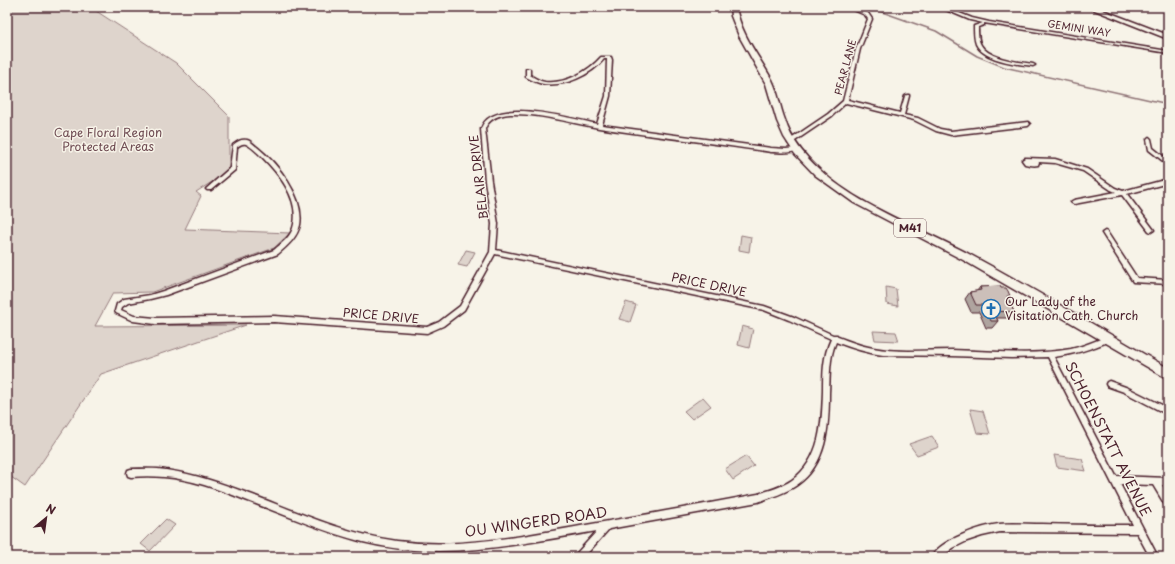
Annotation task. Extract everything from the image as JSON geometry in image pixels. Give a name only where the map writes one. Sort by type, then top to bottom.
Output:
[{"type":"main road","name":"M41","points":[[734,7],[735,17],[741,32],[771,88],[779,117],[793,146],[823,178],[848,195],[966,257],[1168,374]]},
{"type":"street","name":"PEAR LANE","points":[[793,146],[845,101],[858,49],[870,18],[867,14],[849,7]]},
{"type":"street","name":"GEMINI WAY","points":[[941,7],[971,19],[989,23],[1168,52]]},
{"type":"street","points":[[1090,7],[1168,37]]},
{"type":"street","points":[[1161,7],[1168,8]]},
{"type":"street","points":[[989,23],[976,26],[976,38],[980,48],[984,52],[1014,62],[1033,65]]},
{"type":"street","points":[[528,70],[528,76],[536,81],[561,83],[594,68],[603,58],[609,58],[608,96],[599,126]]},
{"type":"street","points":[[902,115],[907,96]]},
{"type":"street","points":[[845,101],[916,119],[938,130],[951,133],[1028,124]]},
{"type":"street","name":"BELAIR DRIVE","points":[[493,252],[495,224],[486,164],[483,129],[485,123],[492,117],[501,114],[521,113],[565,119],[599,126],[771,150],[786,151],[793,146]]},
{"type":"street","points":[[1149,139],[1151,149],[1168,163]]},
{"type":"street","name":"PRICE DRIVE","points":[[209,189],[233,169],[235,146],[240,142],[246,142],[279,173],[294,196],[298,211],[294,233],[284,246],[276,252],[164,293],[126,301],[119,306],[118,311],[120,313],[144,320],[274,319],[427,330],[441,324],[462,308],[493,252],[764,308],[792,318],[835,338],[866,350],[879,352],[1050,355],[1082,350],[1108,339]]},
{"type":"street","points":[[1036,161],[1055,161],[1077,166],[1113,189],[1123,193],[1151,230]]},
{"type":"street","points":[[1074,202],[1123,193],[1168,182]]},
{"type":"street","points":[[1105,233],[1135,280],[1168,282]]},
{"type":"street","name":"OU WINGERD ROAD","points":[[131,473],[161,471],[184,475],[222,487],[285,512],[340,531],[397,545],[436,548],[484,546],[758,498],[781,491],[801,478],[812,465],[823,439],[826,420],[828,360],[832,343],[835,338]]},
{"type":"street","name":"SCHOENSTATT AVENUE","points":[[1050,355],[1154,557]]},
{"type":"street","points":[[1109,384],[1126,390],[1168,412]]},
{"type":"street","points":[[1114,480],[1168,482]]},
{"type":"street","points":[[1155,481],[1168,502]]},
{"type":"street","points":[[580,557],[608,525]]},
{"type":"street","points":[[936,557],[962,538],[985,530],[1000,528],[1140,529]]},
{"type":"green space","name":"Cape Floral Region Protected Areas","points":[[7,7],[90,7],[176,63],[229,116],[229,168],[215,180],[196,192],[201,196],[185,229],[290,233],[274,248],[152,292],[113,293],[95,326],[246,325],[101,374],[25,487],[7,474]]},
{"type":"green space","points":[[741,235],[751,237],[749,252],[739,250]]},
{"type":"green space","points":[[466,250],[475,252],[467,267],[458,265]]},
{"type":"green space","points":[[886,287],[896,289],[898,306],[887,304]]},
{"type":"green space","points":[[626,302],[636,305],[630,322],[619,319]]},
{"type":"green space","points":[[742,326],[753,329],[749,348],[738,345]]},
{"type":"green space","points":[[873,331],[896,332],[899,341],[875,340]]},
{"type":"green space","points":[[703,397],[711,406],[692,419],[684,411]]},
{"type":"green space","points":[[970,409],[983,411],[990,434],[977,433]]},
{"type":"green space","points":[[932,436],[939,447],[917,455],[909,444]]},
{"type":"green space","points":[[1054,455],[1082,459],[1086,471],[1057,467]]},
{"type":"green space","points":[[746,456],[754,466],[733,480],[725,469]]},
{"type":"green space","points":[[166,519],[175,525],[150,551],[141,544]]},
{"type":"building","points":[[1000,286],[1001,288],[1006,288],[1008,291],[1010,296],[1007,296],[1014,312],[993,311],[998,321],[991,321],[984,305],[976,305],[970,292],[981,290],[980,287]]},
{"type":"waterway","points":[[868,7],[936,31],[977,56],[1004,67],[1168,104]]},
{"type":"place","name":"Our Lady of the Visitation Cath. Church","points":[[991,309]]}]
